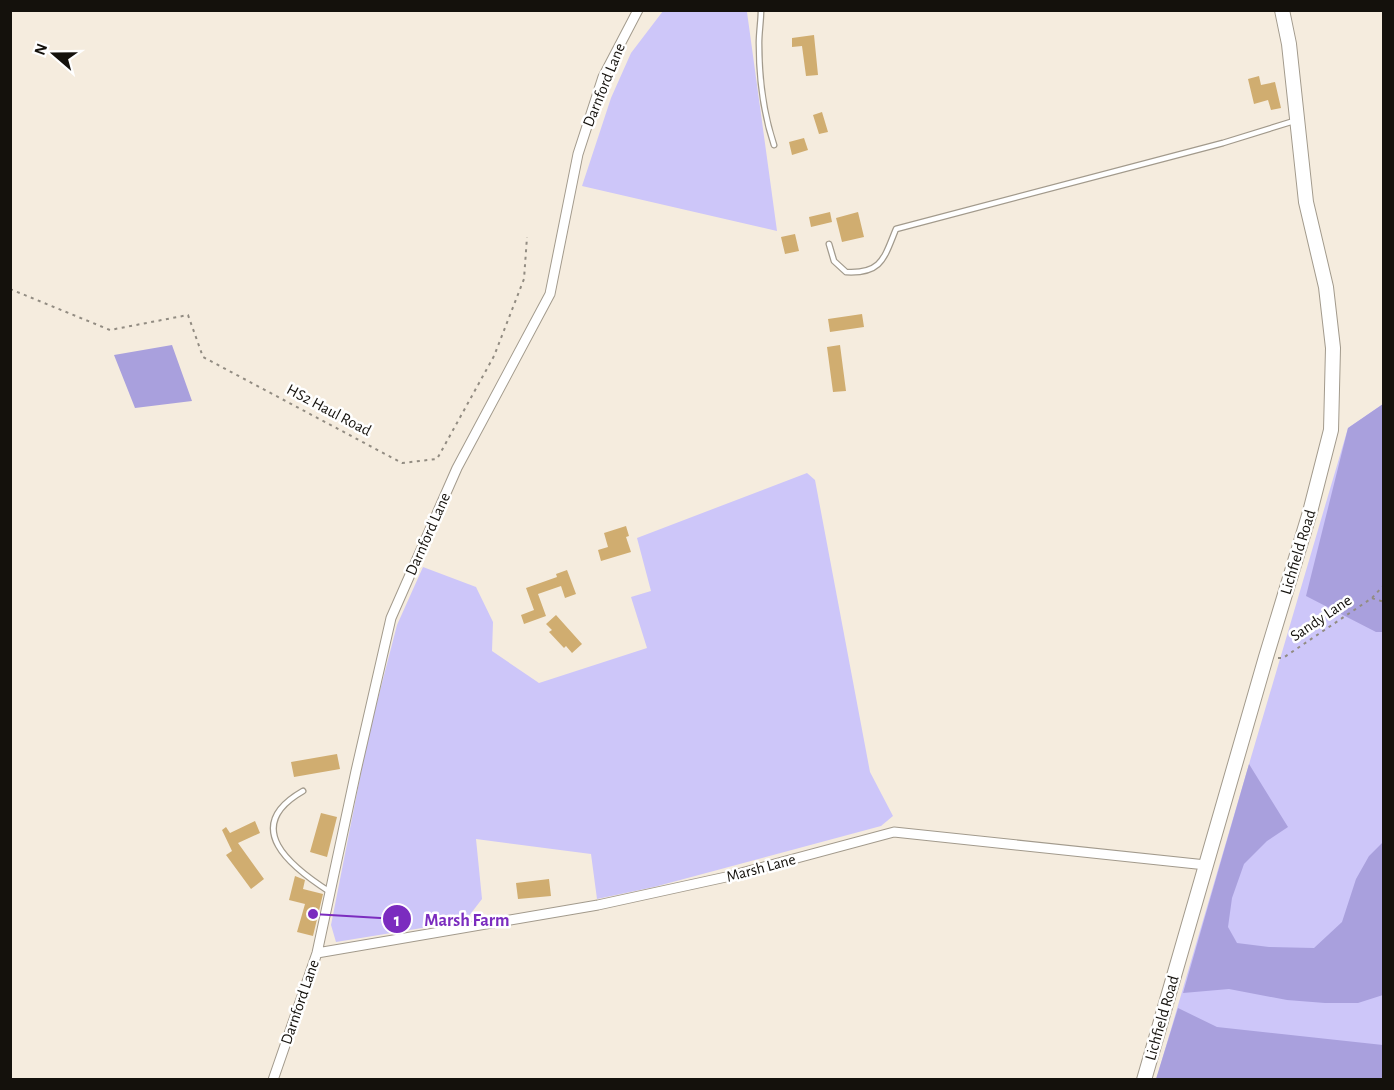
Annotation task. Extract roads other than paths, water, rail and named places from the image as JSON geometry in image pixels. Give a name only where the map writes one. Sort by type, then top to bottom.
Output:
[{"type":"street","name":"Darnford Lane","points":[[273,1080],[317,953],[392,618],[457,468],[550,294],[578,154],[603,77],[638,10]]},
{"type":"street","name":"Lichfield Road","points":[[1144,1080],[1310,512],[1331,430],[1333,348],[1326,287],[1306,202],[1289,44],[1282,10]]},
{"type":"street","name":"Marsh Lane","points":[[317,953],[598,905],[726,878],[894,832],[1206,865]]},
{"type":"lane","points":[[761,10],[759,42],[761,82],[766,117],[774,145]]},
{"type":"lane","points":[[829,244],[834,261],[846,273],[864,273],[882,261],[896,228],[1223,143],[1297,121]]},
{"type":"lane","points":[[303,791],[283,805],[277,815],[273,837],[283,853],[301,873],[330,892]]},
{"type":"place","name":"Marsh Farm","points":[[313,914]]}]
